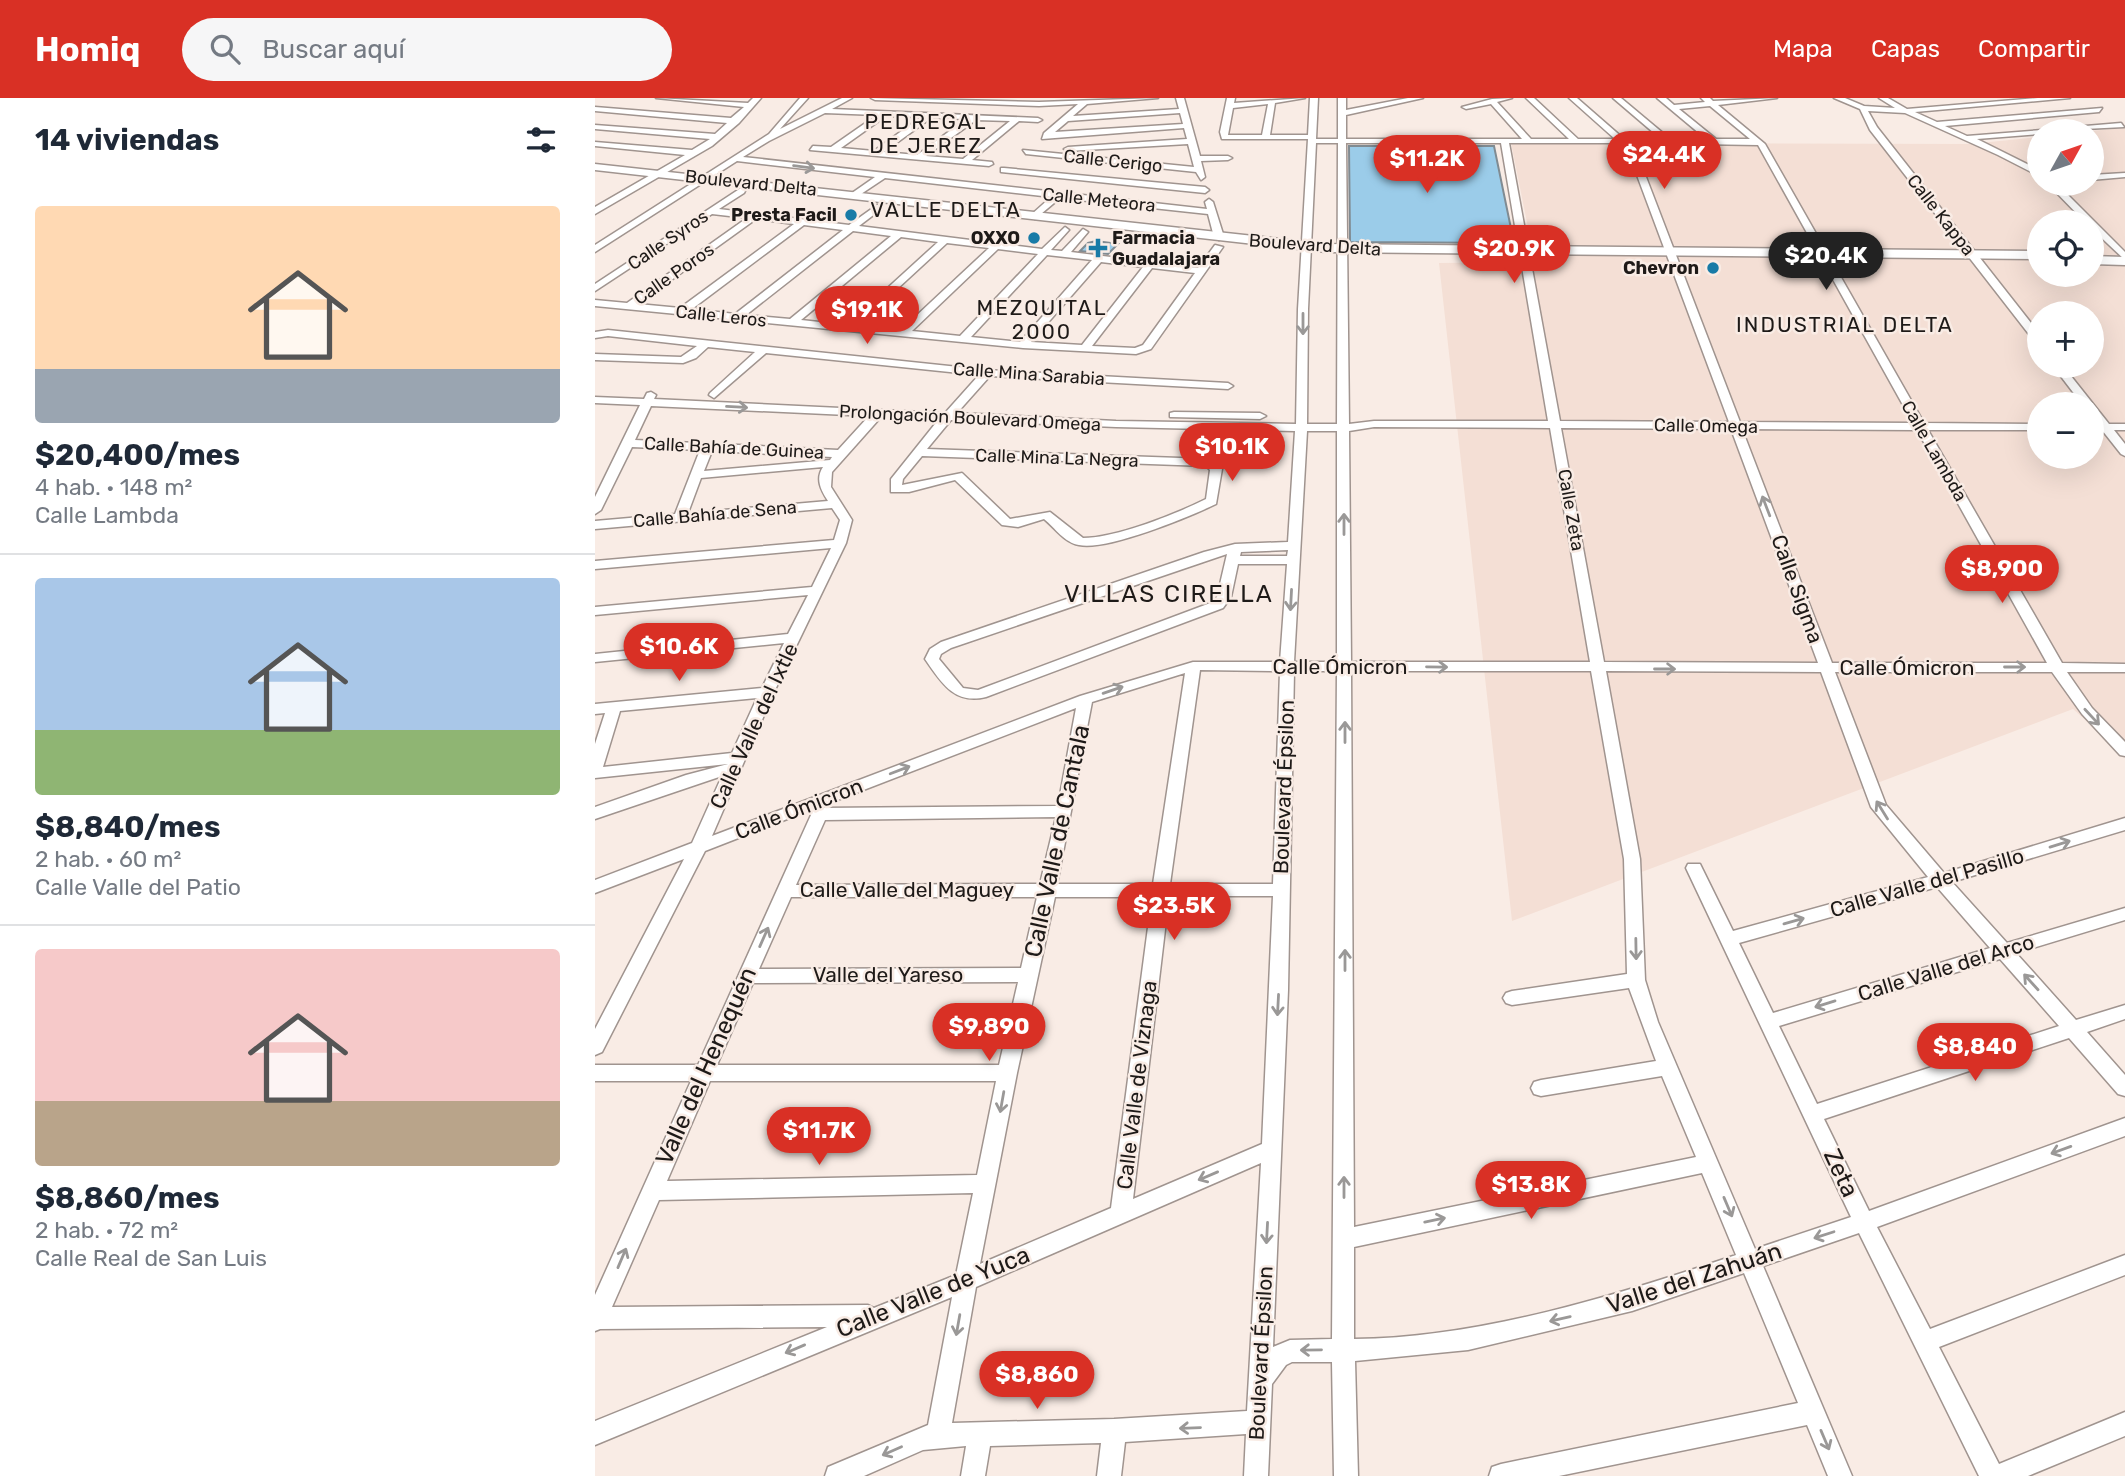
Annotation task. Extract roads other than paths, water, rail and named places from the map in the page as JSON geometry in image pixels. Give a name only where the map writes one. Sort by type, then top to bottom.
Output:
[{"type":"main road","name":"Boulevard Delta","points":[[595,167],[1146,229],[1218,242],[1269,243],[1306,252]]},
{"type":"main road","name":"Boulevard Delta","points":[[595,177],[741,191],[1083,232],[1306,252],[1673,256],[2027,255]]},
{"type":"main road","points":[[1065,230],[1079,225],[1146,229]]},
{"type":"main road","points":[[1269,243],[1308,232]]},
{"type":"main road","points":[[2104,256],[2124,257]]},
{"type":"main road","name":"Boulevard Delta","points":[[1973,257],[2027,259]]},
{"type":"main road","points":[[2104,259],[2124,257]]},
{"type":"street","points":[[660,98],[754,101]]},
{"type":"street","points":[[766,139],[804,98]]},
{"type":"street","points":[[595,249],[766,139],[848,98]]},
{"type":"street","points":[[875,98],[1085,102],[1154,98]]},
{"type":"street","points":[[710,211],[1201,271],[1218,242],[1180,98]]},
{"type":"street","points":[[1301,98],[1272,102],[1230,102],[1225,136],[1341,140],[1758,141]]},
{"type":"street","name":"Boulevard Épsilon","points":[[1256,1476],[1279,990],[1287,668],[1302,421],[1306,252],[1314,98]]},
{"type":"street","points":[[1346,1476],[1343,1350],[1345,665],[1341,140],[1342,99],[1353,98]]},
{"type":"street","points":[[1342,113],[1419,98]]},
{"type":"street","points":[[1466,107],[1508,98]]},
{"type":"street","points":[[1530,98],[1575,140]]},
{"type":"street","points":[[1573,98],[1625,140]]},
{"type":"street","points":[[1616,98],[1667,140]]},
{"type":"street","points":[[1661,98],[1714,141]]},
{"type":"street","points":[[1672,107],[1708,100],[1773,98]]},
{"type":"street","points":[[1838,98],[1863,108],[1900,110],[2066,98]]},
{"type":"street","points":[[1883,98],[1900,110],[2027,168]]},
{"type":"street","points":[[1900,110],[2030,98]]},
{"type":"street","points":[[1708,100],[1758,141]]},
{"type":"street","points":[[595,211],[719,137],[754,101]]},
{"type":"street","points":[[877,153],[947,101]]},
{"type":"street","points":[[595,108],[604,102]]},
{"type":"street","points":[[983,187],[1085,102]]},
{"type":"street","points":[[1265,138],[1272,102]]},
{"type":"street","points":[[1493,102],[1528,140]]},
{"type":"street","points":[[2087,104],[2123,127]]},
{"type":"street","points":[[595,108],[736,121]]},
{"type":"street","name":"Calle Kappa","points":[[1863,108],[1873,128],[2027,326]]},
{"type":"street","points":[[1932,125],[2099,110]]},
{"type":"street","points":[[825,111],[1038,120]]},
{"type":"street","points":[[1066,119],[1183,111]]},
{"type":"street","points":[[834,149],[884,114]]},
{"type":"street","points":[[919,157],[973,118]]},
{"type":"street","points":[[965,162],[1016,120]]},
{"type":"street","points":[[1047,135],[1188,126]]},
{"type":"street","points":[[595,127],[719,137]]},
{"type":"street","points":[[2104,128],[2123,127]]},
{"type":"street","points":[[1964,138],[2027,133]]},
{"type":"street","name":"Calle Zeta","points":[[1504,140],[1635,880],[1636,980],[1649,1022],[1751,1259],[1840,1476]]},
{"type":"street","name":"Calle Sigma","points":[[1625,140],[1673,256],[1879,807],[1940,880],[2125,1088]]},
{"type":"street","points":[[1026,152],[1192,141]]},
{"type":"street","name":"Calle Lambda","points":[[1758,141],[2057,667],[2087,711],[2125,751]]},
{"type":"street","points":[[595,144],[695,153]]},
{"type":"street","points":[[813,148],[989,164]]},
{"type":"street","name":"Calle Cerigo","points":[[1026,152],[1199,170]]},
{"type":"street","points":[[1196,159],[1228,158]]},
{"type":"street","name":"Calle Meteora","points":[[737,159],[1211,212]]},
{"type":"street","points":[[1004,170],[1205,190]]},
{"type":"street","points":[[2104,177],[2125,175]]},
{"type":"street","points":[[855,195],[882,176]]},
{"type":"street","name":"Calle Syros","points":[[595,288],[741,191]]},
{"type":"street","points":[[1035,216],[1058,195]]},
{"type":"street","points":[[2064,196],[2078,210]]},
{"type":"street","points":[[736,318],[877,208]]},
{"type":"street","name":"Calle Poros","points":[[629,306],[754,217]]},
{"type":"street","points":[[682,312],[801,223]]},
{"type":"street","points":[[963,340],[1065,230]]},
{"type":"street","points":[[1063,255],[1083,232]]},
{"type":"street","points":[[792,323],[898,235]]},
{"type":"street","points":[[2104,236],[2124,257]]},
{"type":"street","points":[[849,328],[945,240]]},
{"type":"street","points":[[904,334],[996,246]]},
{"type":"street","points":[[1023,345],[1098,259]]},
{"type":"street","points":[[1084,349],[1149,265]]},
{"type":"street","name":"Calle Leros","points":[[595,303],[963,340],[1140,351],[1147,347],[1201,271]]},
{"type":"street","name":"Calle Mina Sarabia","points":[[595,335],[764,349],[987,373],[1228,386]]},
{"type":"street","points":[[595,357],[683,360],[705,344]]},
{"type":"street","points":[[714,395],[764,349]]},
{"type":"street","name":"Calle Mina La Negra","points":[[921,452],[1042,459],[1209,463],[1215,467],[1212,502],[1105,540],[1084,543],[1072,537],[1046,515],[1018,523],[1006,522],[958,476],[909,488],[895,488],[897,479],[987,373]]},
{"type":"street","points":[[2068,378],[2079,392]]},
{"type":"street","name":"Prolongación Boulevard Omega","points":[[595,391],[649,398],[878,413],[1164,425],[1302,421]]},
{"type":"street","name":"Prolongación Boulevard Omega","points":[[595,400],[714,395],[1344,423]]},
{"type":"street","points":[[595,510],[649,398]]},
{"type":"street","points":[[696,475],[836,458],[878,413]]},
{"type":"street","name":"Calle Omega","points":[[1344,423],[2027,427]]},
{"type":"street","points":[[2104,424],[2125,452]]},
{"type":"street","points":[[2106,427],[2125,427]]},
{"type":"street","name":"Calle Bahía de Guinea","points":[[628,443],[708,446],[836,458]]},
{"type":"street","points":[[680,517],[708,446]]},
{"type":"street","name":"Calle Valle del Ixtle","points":[[595,1047],[699,847],[767,692],[840,543],[846,520],[825,487],[823,479],[836,458]]},
{"type":"street","name":"Calle Bahía de Sena","points":[[595,525],[836,504]]},
{"type":"street","points":[[595,565],[840,543]]},
{"type":"street","points":[[1234,554],[1224,597],[1212,608],[981,694],[965,696],[958,692],[932,659],[935,652],[946,645],[1234,554],[1294,553]]},
{"type":"street","points":[[595,611],[819,590]]},
{"type":"street","points":[[595,658],[795,638]]},
{"type":"street","name":"Calle Ómicron","points":[[595,887],[699,847],[815,809],[1085,699],[1192,666],[1287,668],[1345,665],[1599,669],[2125,668]]},
{"type":"street","name":"Calle Valle de Viznaga","points":[[1121,1212],[1192,666]]},
{"type":"street","points":[[595,709],[767,692]]},
{"type":"street","name":"Calle Valle de Cantala","points":[[939,1435],[1007,1073],[1049,890],[1085,699]]},
{"type":"street","points":[[614,708],[595,771],[735,763]]},
{"type":"street","points":[[595,813],[735,763]]},
{"type":"street","points":[[815,809],[1065,811]]},
{"type":"street","name":"Valle del Henequén","points":[[595,1319],[701,1075],[785,891],[815,809]]},
{"type":"street","name":"Calle Valle del Pasillo","points":[[1728,939],[1940,880],[2125,824]]},
{"type":"street","name":"Zeta","points":[[1694,867],[1766,1022],[1992,1476]]},
{"type":"street","name":"Calle Valle del Maguey","points":[[785,891],[1280,890]]},
{"type":"street","name":"Calle Valle del Arco","points":[[1766,1022],[2125,914]]},
{"type":"street","name":"Valle del Yareso","points":[[746,976],[1030,975]]},
{"type":"street","points":[[1512,998],[1636,980]]},
{"type":"street","points":[[1813,1114],[2125,1012]]},
{"type":"street","points":[[1541,1088],[1668,1067]]},
{"type":"street","points":[[595,1073],[1007,1073]]},
{"type":"street","name":"Valle del Zahuán","points":[[1260,1381],[1278,1357],[1290,1351],[1372,1350],[1428,1345],[1514,1330],[1632,1301],[1864,1222],[2125,1127]]},
{"type":"street","name":"Calle Valle de Yuca","points":[[595,1433],[966,1280],[1271,1149]]},
{"type":"street","points":[[1344,1239],[1709,1163]]},
{"type":"street","points":[[651,1191],[987,1184]]},
{"type":"street","points":[[1925,1342],[2125,1265]]},
{"type":"street","points":[[595,1319],[877,1315]]},
{"type":"street","points":[[1501,1476],[1813,1412]]},
{"type":"street","points":[[837,1476],[922,1438],[939,1435],[1114,1431],[1232,1426],[1258,1422]]},
{"type":"street","points":[[1999,1476],[2125,1424]]},
{"type":"street","points":[[1109,1476],[1114,1431]]},
{"type":"street","points":[[972,1476],[980,1435]]},
{"type":"place","name":"Presta Facil","points":[[851,215]]},
{"type":"place","name":"OXXO","points":[[1034,238]]},
{"type":"place","name":"Farmacia Guadalajara","points":[[1098,248]]},
{"type":"place","name":"Chevron","points":[[1713,268]]},
{"type":"district","name":"PEDREGAL DE JEREZ","points":[[926,134]]},
{"type":"district","name":"VALLE DELTA","points":[[946,210]]},
{"type":"district","name":"MEZQUITAL 2000","points":[[1042,320]]},
{"type":"district","name":"INDUSTRIAL DELTA","points":[[1845,325]]},
{"type":"district","name":"VILLAS CIRELLA","points":[[1169,594]]}]
